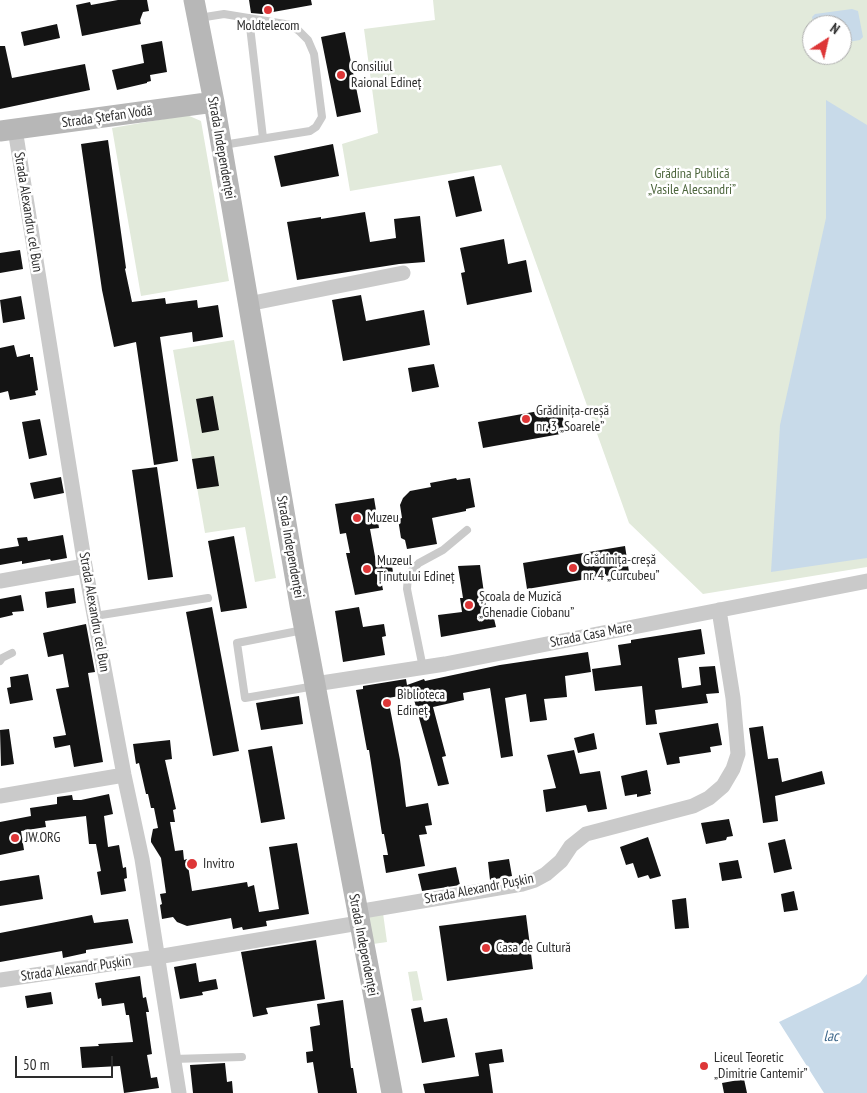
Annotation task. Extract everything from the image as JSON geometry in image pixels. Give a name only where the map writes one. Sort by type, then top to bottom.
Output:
[{"type":"main road","name":"Strada Independenței","points":[[195,9],[214,102],[315,685],[392,1093]]},
{"type":"main road","name":"Strada Ștefan Vodă","points":[[8,130],[214,102]]},
{"type":"street","name":"Strada Alexandru cel Bun","points":[[8,130],[94,616],[142,860],[179,1093]]},
{"type":"street","points":[[248,304],[403,272]]},
{"type":"street","points":[[0,580],[85,566]]},
{"type":"street","name":"Strada Casa Mare","points":[[315,685],[423,668],[867,581]]},
{"type":"street","name":"Strada Alexandr Pușkin","points":[[0,980],[157,957],[535,880],[546,874],[561,861],[572,846],[586,834],[693,806],[709,798],[723,786],[733,769],[738,754],[733,698],[719,610]]},
{"type":"street","points":[[0,796],[124,775]]},
{"type":"lane","points":[[195,9],[291,25],[308,40],[314,54],[322,117],[316,127],[310,131],[221,145]]},
{"type":"lane","points":[[249,18],[263,138]]},
{"type":"lane","points":[[423,668],[407,590],[408,576],[412,569],[442,550],[467,530]]},
{"type":"lane","points":[[94,616],[208,598]]},
{"type":"lane","points":[[305,629],[237,643],[245,698],[315,685]]},
{"type":"lane","points":[[0,661],[12,653]]},
{"type":"lane","points":[[173,1059],[242,1057]]},
{"type":"green space","name":"Grădina Publică „Vasile Alecsandri”","points":[[433,0],[867,0],[867,567],[703,594],[629,523],[501,165],[350,191],[342,144],[378,133],[364,29],[435,20]]},
{"type":"green space","points":[[187,115],[201,121],[229,281],[141,296],[112,128]]},
{"type":"green space","points":[[234,340],[276,578],[255,582],[245,527],[205,533],[173,350]]},
{"type":"green space","points":[[383,913],[387,942],[373,944],[368,915]]},
{"type":"green space","points":[[417,971],[423,1000],[413,1001],[408,972]]},
{"type":"water","points":[[852,9],[858,11],[863,37],[860,40],[852,41],[852,15],[815,14]]},
{"type":"water","points":[[826,100],[867,125],[867,558],[771,572],[780,425],[826,218]]},
{"type":"water","name":"lac","points":[[867,974],[867,1093],[824,1093],[779,1022],[860,983]]},
{"type":"building","points":[[118,0],[147,0],[149,11],[143,12],[140,20],[141,24],[82,36],[76,5],[90,2],[91,5]]},
{"type":"building","name":"Moldtelecom","points":[[249,0],[311,0],[312,5],[262,14],[251,13]]},
{"type":"building","points":[[57,24],[60,38],[24,46],[21,32]]},
{"type":"building","name":"Consiliul Raional Edineț","points":[[345,32],[361,112],[337,117],[321,37]]},
{"type":"building","points":[[162,41],[167,72],[150,75],[151,81],[147,83],[117,90],[112,70],[144,63],[141,45]]},
{"type":"building","points":[[0,46],[5,46],[12,78],[85,64],[90,90],[0,109]]},
{"type":"building","points":[[108,140],[125,269],[132,302],[165,298],[166,304],[197,300],[198,308],[218,305],[223,337],[193,342],[192,332],[160,337],[178,461],[154,465],[136,342],[114,347],[102,290],[81,144]]},
{"type":"building","points":[[333,144],[339,176],[281,187],[274,156]]},
{"type":"building","points":[[474,176],[482,211],[456,217],[448,181]]},
{"type":"building","points":[[365,212],[370,242],[396,238],[394,219],[420,216],[425,262],[399,264],[297,280],[287,222]]},
{"type":"building","points":[[504,239],[508,264],[526,260],[532,292],[467,305],[461,273],[465,272],[460,248]]},
{"type":"building","points":[[20,250],[23,269],[0,273],[0,253]]},
{"type":"building","points":[[361,295],[366,321],[424,310],[430,345],[343,361],[332,300]]},
{"type":"building","points":[[21,296],[25,319],[3,323],[0,300]]},
{"type":"building","points":[[14,345],[17,357],[30,354],[30,357],[33,357],[38,390],[35,391],[36,395],[10,400],[8,391],[0,393],[0,348]]},
{"type":"building","points":[[434,364],[439,387],[412,392],[408,368]]},
{"type":"building","points":[[213,396],[219,430],[202,433],[196,399]]},
{"type":"building","points":[[561,407],[566,433],[483,448],[478,422]]},
{"type":"building","points":[[40,419],[47,455],[29,459],[22,422]]},
{"type":"building","points":[[214,456],[219,486],[197,489],[192,459]]},
{"type":"building","points":[[157,467],[173,577],[148,580],[132,470]]},
{"type":"building","points":[[61,477],[64,493],[34,499],[30,483]]},
{"type":"building","points":[[456,478],[457,480],[470,478],[475,507],[466,509],[466,511],[432,518],[437,544],[407,549],[405,540],[401,538],[398,519],[402,518],[400,505],[403,498],[410,491],[431,487],[430,483]]},
{"type":"building","points":[[374,498],[379,528],[370,529],[376,562],[391,560],[393,572],[380,574],[383,590],[355,595],[346,553],[350,553],[346,533],[340,534],[335,504]]},
{"type":"building","points":[[63,535],[67,558],[22,564],[22,561],[0,565],[0,549],[19,546],[17,538],[27,537],[28,541]]},
{"type":"building","points":[[234,536],[247,608],[221,612],[208,541]]},
{"type":"building","points":[[625,546],[629,572],[527,589],[523,563]]},
{"type":"building","points":[[480,565],[486,607],[491,606],[496,627],[441,637],[438,615],[462,612],[460,598],[463,598],[458,566]]},
{"type":"building","points":[[74,588],[76,603],[47,608],[45,592]]},
{"type":"building","points":[[21,595],[24,611],[12,612],[13,615],[0,618],[0,599]]},
{"type":"building","points":[[212,607],[239,751],[213,756],[186,612]]},
{"type":"building","points":[[359,607],[363,627],[384,624],[386,636],[382,637],[385,655],[343,662],[335,611]]},
{"type":"building","points":[[86,624],[95,672],[88,673],[103,762],[74,767],[70,745],[55,748],[53,737],[66,735],[56,689],[69,687],[63,654],[48,657],[43,633]]},
{"type":"building","points":[[701,629],[705,654],[678,658],[682,688],[701,685],[699,667],[715,666],[719,693],[706,694],[708,703],[655,710],[657,724],[646,725],[642,686],[595,691],[592,669],[621,665],[618,645],[631,643],[631,640]]},
{"type":"building","points":[[588,652],[591,672],[565,676],[567,697],[544,699],[547,720],[530,722],[526,694],[505,698],[513,756],[501,758],[490,688],[463,693],[464,700],[433,707],[446,756],[442,757],[449,784],[438,786],[413,696],[411,694],[388,698],[400,760],[406,807],[428,803],[432,825],[425,826],[427,834],[419,835],[425,866],[386,873],[383,855],[388,855],[384,834],[382,834],[369,750],[367,750],[356,690],[363,689],[363,686],[406,679],[407,685],[424,679],[425,681],[500,665]]},
{"type":"building","points":[[28,674],[33,700],[10,704],[7,688],[11,687],[10,677]]},
{"type":"building","points":[[299,696],[303,724],[261,730],[256,703]]},
{"type":"building","points":[[718,723],[722,745],[710,747],[711,752],[679,757],[680,763],[667,765],[659,733]]},
{"type":"building","points":[[763,726],[768,759],[778,758],[782,782],[822,771],[825,784],[775,796],[778,821],[763,823],[749,728]]},
{"type":"building","points":[[9,729],[14,764],[1,766],[0,730]]},
{"type":"building","points":[[594,733],[597,749],[578,753],[574,738]]},
{"type":"building","points":[[170,740],[172,759],[165,760],[176,809],[173,810],[175,822],[170,822],[175,851],[183,850],[184,860],[187,859],[192,891],[247,882],[248,887],[254,885],[259,912],[279,909],[269,847],[297,843],[309,914],[266,921],[267,926],[243,930],[242,927],[233,929],[231,918],[187,926],[177,922],[173,917],[162,919],[160,894],[166,893],[161,858],[151,842],[153,829],[158,828],[154,808],[151,808],[148,794],[146,794],[139,763],[136,764],[133,744]]},
{"type":"building","points":[[272,746],[285,819],[261,823],[248,750]]},
{"type":"building","points":[[574,750],[580,774],[600,771],[607,809],[588,812],[586,805],[546,812],[543,790],[556,788],[547,755]]},
{"type":"building","points":[[647,770],[651,794],[637,797],[637,794],[625,796],[621,776]]},
{"type":"building","points":[[109,794],[113,814],[104,816],[108,847],[119,845],[123,868],[126,867],[127,878],[124,879],[126,891],[101,895],[97,872],[101,871],[96,844],[89,844],[86,816],[45,821],[46,827],[21,831],[24,850],[0,855],[0,822],[31,816],[30,808],[57,804],[57,797],[72,795],[73,800],[81,800]]},
{"type":"building","points":[[729,819],[733,836],[727,837],[726,840],[706,844],[701,823]]},
{"type":"building","points":[[648,837],[661,876],[650,879],[648,875],[638,878],[633,863],[626,865],[620,847]]},
{"type":"building","points":[[785,839],[792,869],[774,873],[768,843]]},
{"type":"building","points":[[509,859],[512,876],[490,880],[488,862]]},
{"type":"building","points":[[738,860],[742,878],[722,881],[719,863]]},
{"type":"building","points":[[456,867],[460,885],[422,891],[418,874]]},
{"type":"building","points":[[39,875],[43,899],[0,906],[0,881]]},
{"type":"building","points":[[794,891],[798,910],[784,912],[781,894]]},
{"type":"building","points":[[686,898],[689,928],[675,929],[672,900]]},
{"type":"building","points":[[92,915],[94,923],[128,919],[133,943],[86,950],[86,953],[63,958],[62,951],[0,962],[0,933]]},
{"type":"building","name":"Casa de Cultură","points":[[526,915],[533,969],[447,981],[439,926]]},
{"type":"building","points":[[316,940],[325,999],[266,1008],[268,1014],[253,1017],[241,952]]},
{"type":"building","points":[[196,963],[199,982],[216,979],[218,989],[202,992],[203,995],[180,999],[174,967]]},
{"type":"building","points":[[140,976],[143,998],[146,997],[149,1012],[146,1012],[152,1054],[147,1055],[151,1078],[157,1077],[159,1088],[124,1093],[120,1066],[82,1068],[80,1047],[133,1042],[129,1015],[126,1015],[124,1003],[102,1006],[101,998],[98,999],[95,983]]},
{"type":"building","points":[[51,992],[53,1004],[27,1008],[25,996]]},
{"type":"building","points":[[343,1000],[351,1068],[353,1068],[357,1093],[318,1093],[313,1062],[307,1063],[306,1052],[313,1051],[310,1027],[320,1025],[317,1004]]},
{"type":"building","points":[[421,1007],[424,1022],[447,1018],[455,1057],[422,1063],[411,1009]]},
{"type":"building","points":[[502,1049],[504,1062],[489,1064],[493,1093],[425,1093],[423,1084],[479,1076],[475,1053]]},
{"type":"building","points":[[225,1063],[227,1082],[232,1081],[233,1093],[193,1093],[190,1065]]},
{"type":"building","points":[[744,1079],[747,1093],[724,1093],[722,1083]]},
{"type":"place","name":"Moldtelecom","points":[[268,10]]},
{"type":"place","name":"Consiliul Raional Edineț","points":[[341,75]]},
{"type":"place","name":"Grădinița-creșă nr. 3 „Soarele”","points":[[526,419]]},
{"type":"place","name":"Muzeu","points":[[357,518]]},
{"type":"place","name":"Grădinița-creșă nr. 4 „Curcubeu”","points":[[573,568]]},
{"type":"place","name":"Muzeul Ținutului Edineț","points":[[367,569]]},
{"type":"place","name":"Școala de Muzică „Ghenadie Ciobanu”","points":[[469,605]]},
{"type":"place","name":"Biblioteca Edineț","points":[[387,703]]},
{"type":"place","name":"JW.ORG","points":[[15,838]]},
{"type":"place","name":"Invitro","points":[[192,864]]},
{"type":"place","name":"Casa de Cultură","points":[[486,948]]},
{"type":"place","name":"Liceul Teoretic „Dimitrie Cantemir”","points":[[704,1066]]}]
